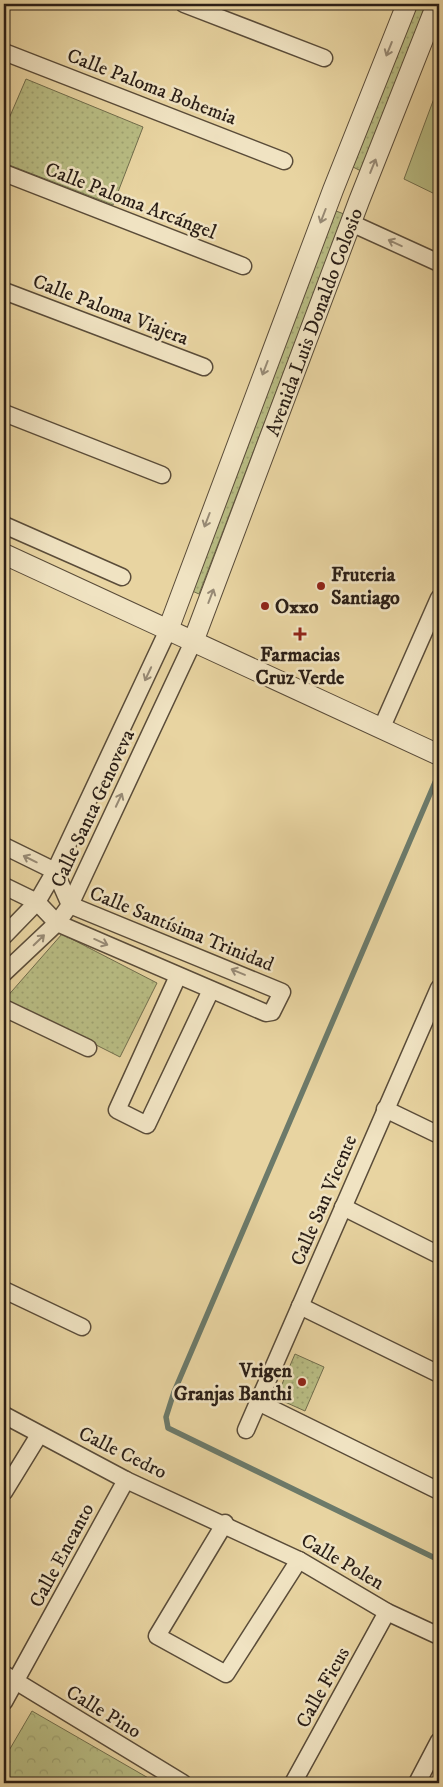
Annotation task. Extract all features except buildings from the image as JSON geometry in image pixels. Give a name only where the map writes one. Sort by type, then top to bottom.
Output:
[{"type":"street","points":[[184,4],[324,58]]},
{"type":"street","name":"Avenida Luis Donaldo Colosio","points":[[168,630],[333,190],[407,4]]},
{"type":"street","name":"Avenida Luis Donaldo Colosio","points":[[194,642],[351,223],[438,4]]},
{"type":"street","name":"Calle Paloma Bohemia","points":[[4,52],[284,161]]},
{"type":"street","name":"Calle Paloma Arcángel","points":[[4,174],[244,266]]},
{"type":"street","points":[[333,190],[360,201]]},
{"type":"street","points":[[351,223],[439,263]]},
{"type":"street","name":"Calle Paloma Viajera","points":[[4,291],[204,367]]},
{"type":"street","points":[[4,413],[162,475]]},
{"type":"street","points":[[4,525],[122,577]]},
{"type":"street","points":[[4,554],[382,727],[439,755]]},
{"type":"street","points":[[382,727],[439,598]]},
{"type":"street","name":"Calle Santa Genoveva","points":[[4,936],[37,902],[55,871],[168,630]]},
{"type":"street","name":"Calle Santa Genoveva","points":[[4,974],[57,923],[70,905],[194,642]]},
{"type":"street","points":[[4,846],[55,871]]},
{"type":"street","name":"Calle Santísima Trinidad","points":[[55,871],[70,905],[238,972],[282,992],[272,1012],[266,1013],[211,990]]},
{"type":"street","points":[[4,886],[37,902],[57,923],[211,990],[147,1125],[117,1110],[178,976]]},
{"type":"street","name":"Calle San Vicente","points":[[246,1430],[385,1108],[434,1015],[439,988]]},
{"type":"street","points":[[4,1008],[88,1048]]},
{"type":"street","points":[[385,1108],[439,1135]]},
{"type":"street","points":[[343,1207],[439,1255]]},
{"type":"street","points":[[4,1290],[82,1327]]},
{"type":"street","points":[[300,1306],[439,1374]]},
{"type":"street","points":[[258,1402],[439,1491]]},
{"type":"street","name":"Calle Cedro","points":[[4,1416],[126,1480],[225,1523]]},
{"type":"street","points":[[4,1492],[39,1435]]},
{"type":"street","name":"Calle Encanto","points":[[4,1702],[10,1678],[126,1480]]},
{"type":"street","points":[[225,1523],[157,1636],[226,1674],[299,1560]]},
{"type":"street","name":"Calle Polen","points":[[225,1523],[299,1560],[387,1612],[439,1636]]},
{"type":"street","name":"Calle Ficus","points":[[293,1783],[387,1612]]},
{"type":"street","name":"Calle Pino","points":[[10,1678],[183,1783]]},
{"type":"street","points":[[417,1783],[439,1741]]},
{"type":"green space","points":[[417,4],[426,4],[361,171],[353,167]]},
{"type":"green space","points":[[26,79],[143,127],[113,205],[4,163],[4,130]]},
{"type":"green space","points":[[439,85],[439,196],[404,179]]},
{"type":"green space","points":[[336,211],[344,214],[199,594],[190,590]]},
{"type":"green space","points":[[62,934],[157,983],[120,1057],[5,999]]},
{"type":"green space","points":[[295,1354],[324,1367],[305,1411],[276,1398]]},
{"type":"green space","points":[[32,1711],[157,1783],[4,1783],[4,1759]]},
{"type":"waterway","points":[[439,773],[174,1392],[166,1417],[168,1428],[439,1560]]},
{"type":"place","name":"Fruteria Santiago","points":[[321,586]]},
{"type":"place","name":"Oxxo","points":[[265,606]]},
{"type":"place","name":"Farmacias Cruz Verde","points":[[300,634]]},
{"type":"place","name":"Vrigen Granjas Banthi","points":[[302,1382]]}]
